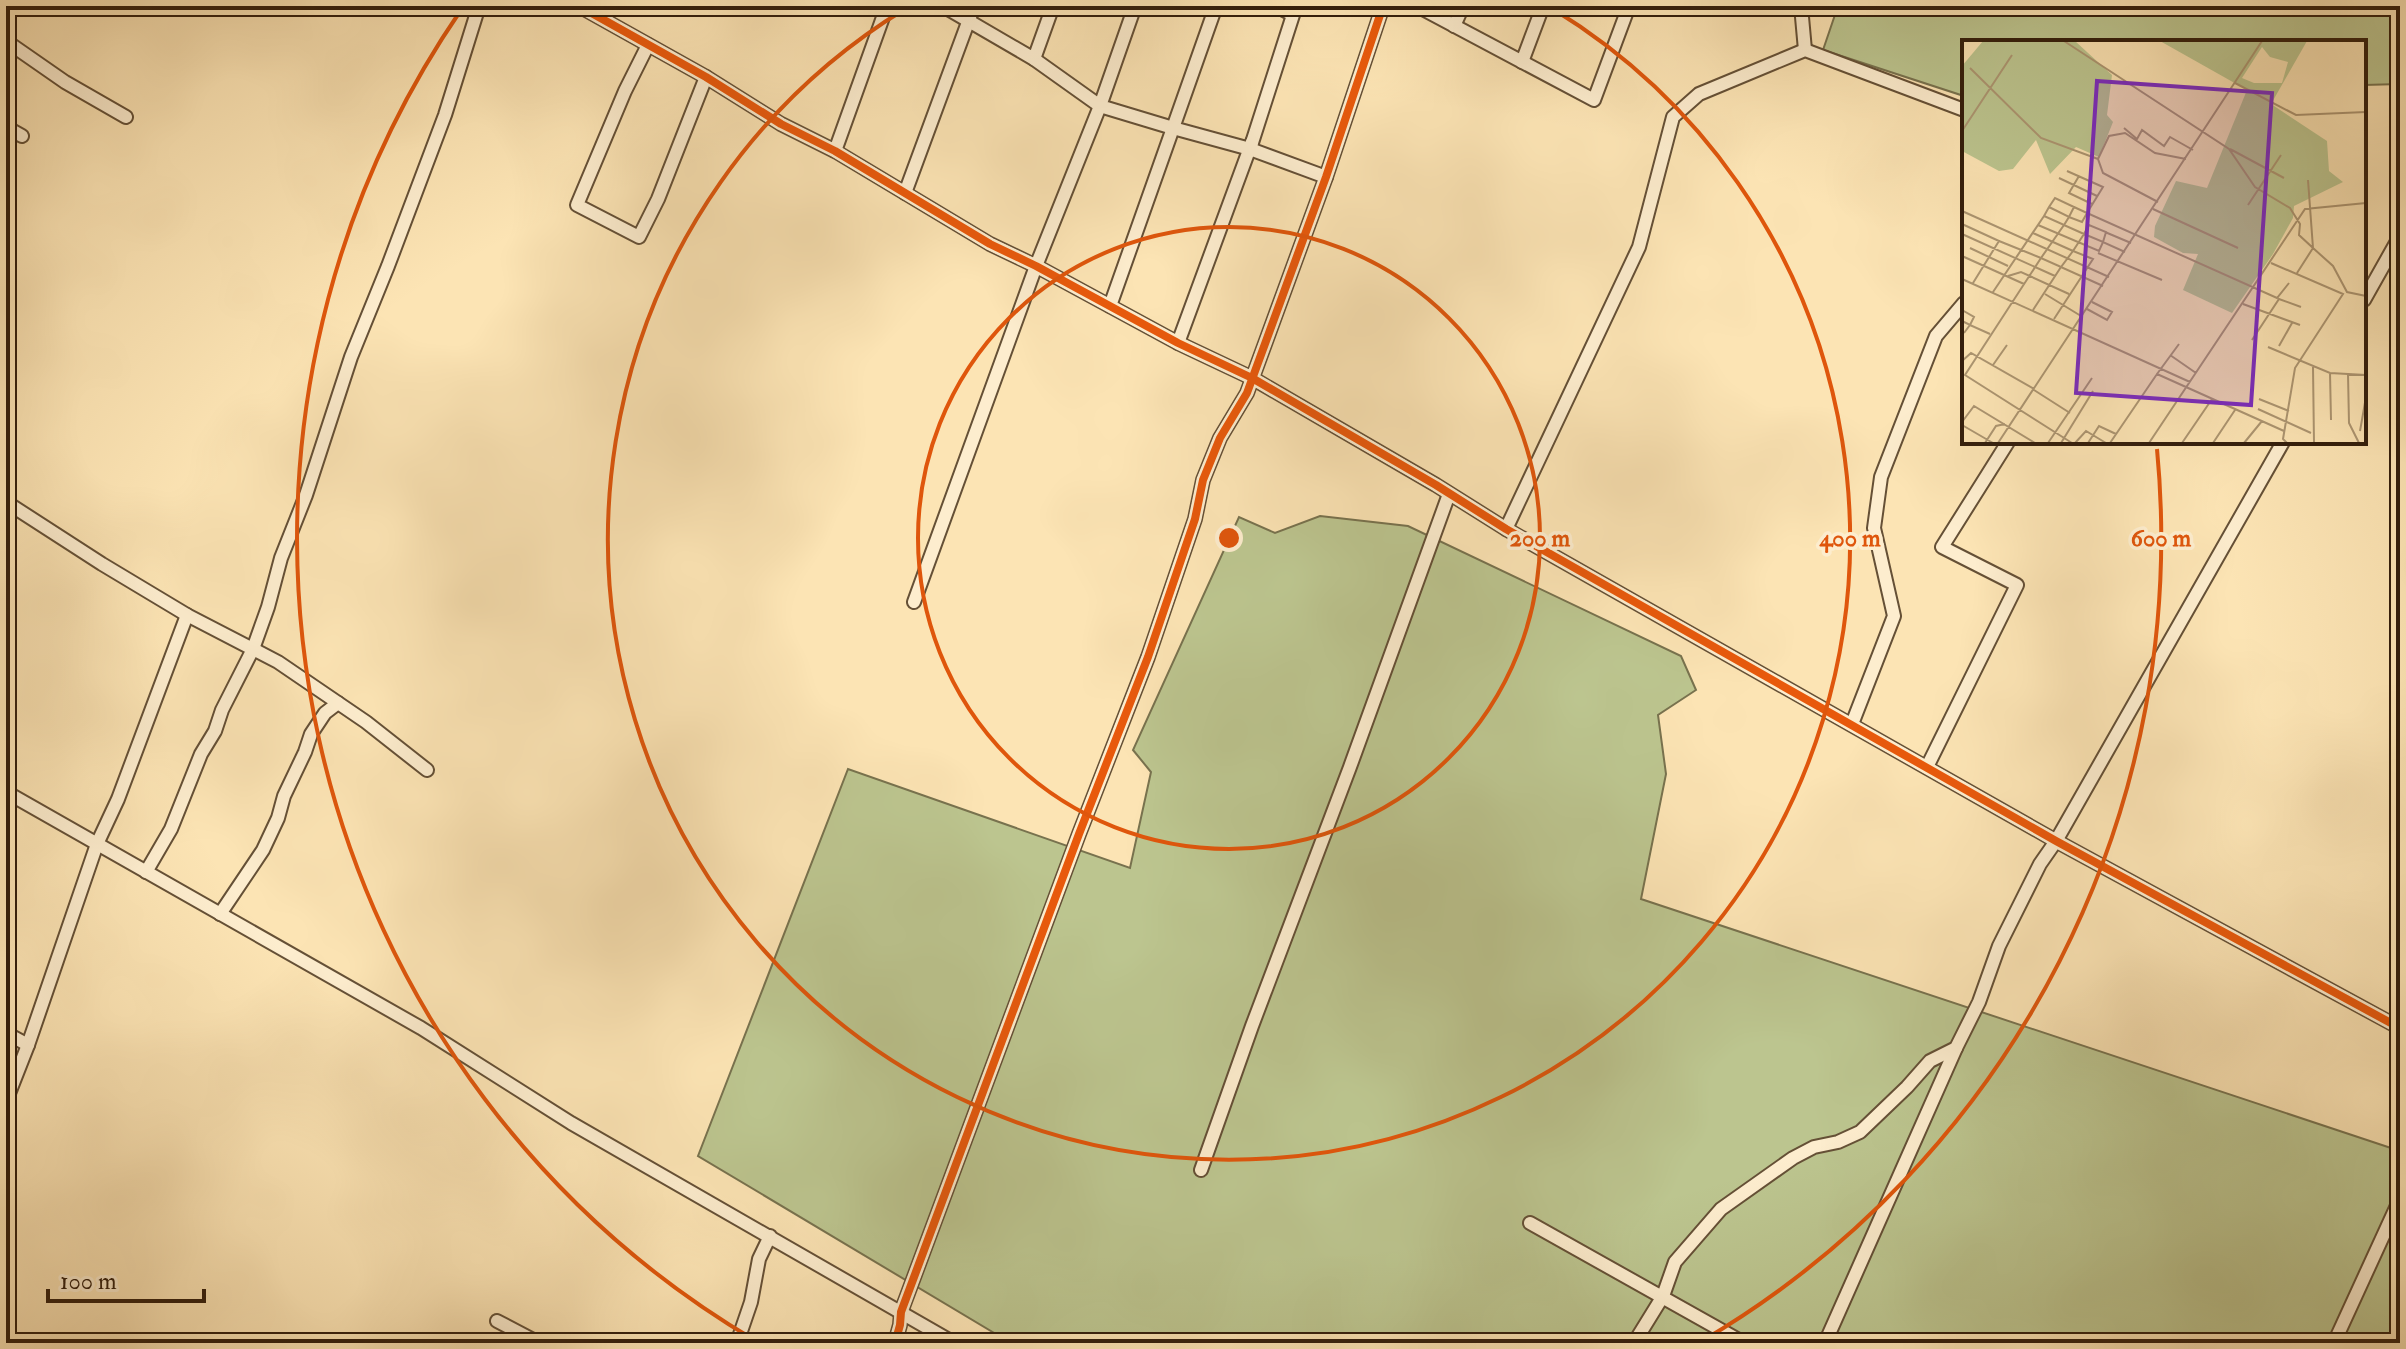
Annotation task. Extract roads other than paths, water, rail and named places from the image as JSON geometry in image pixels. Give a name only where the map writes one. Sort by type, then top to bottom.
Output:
[{"type":"street","points":[[146,872],[171,829],[201,754],[253,649],[281,558],[306,495],[351,357],[445,115],[479,6]]},
{"type":"street","points":[[835,151],[887,6]]},
{"type":"street","points":[[943,6],[1034,59],[1100,106],[1250,149],[1326,177]]},
{"type":"street","points":[[905,193],[974,6]]},
{"type":"street","points":[[1034,59],[1053,6]]},
{"type":"street","points":[[914,602],[1036,266],[1100,106],[1135,6]]},
{"type":"street","points":[[1110,306],[1216,6]]},
{"type":"street","points":[[1250,149],[1293,15],[1276,6]]},
{"type":"street","points":[[1178,343],[1250,149],[1298,6]]},
{"type":"street","points":[[895,1343],[901,1312],[1148,657],[1195,519],[1203,480],[1220,438],[1247,393],[1326,177],[1383,6]]},
{"type":"street","points":[[1417,6],[1594,100],[1629,6]]},
{"type":"street","points":[[1454,26],[1463,6]]},
{"type":"street","points":[[1522,62],[1543,6]]},
{"type":"street","points":[[1801,6],[1805,50]]},
{"type":"street","points":[[585,7],[990,244],[1178,343],[1252,378],[1506,529],[2056,841],[2400,1028]]},
{"type":"street","points":[[6,41],[65,82],[126,117]]},
{"type":"street","points":[[648,45],[577,205],[639,237],[658,199],[706,77]]},
{"type":"street","points":[[1506,529],[1639,247],[1673,117],[1699,94],[1805,50],[1962,109]]},
{"type":"street","points":[[6,127],[22,136]]},
{"type":"street","points":[[2366,296],[2400,236]]},
{"type":"street","points":[[1852,724],[1894,616],[1874,528],[1881,477],[1936,336],[1962,305]]},
{"type":"street","points":[[1927,767],[2017,585],[1942,547],[2007,444]]},
{"type":"street","points":[[1825,1343],[1979,1002],[1999,946],[2040,864],[2282,444]]},
{"type":"street","points":[[1201,1170],[1449,494]]},
{"type":"street","points":[[6,502],[187,615],[278,662],[427,770]]},
{"type":"street","points":[[6,1101],[97,844],[118,799],[187,615]]},
{"type":"street","points":[[220,914],[263,850],[311,734],[325,713],[338,703]]},
{"type":"street","points":[[6,792],[439,1038],[571,1123],[954,1343]]},
{"type":"street","points":[[6,1033],[28,1045]]},
{"type":"street","points":[[1634,1343],[1663,1296],[1675,1262],[1721,1209],[1793,1158],[1814,1147],[1838,1142],[1860,1132],[1930,1061],[1956,1048]]},
{"type":"street","points":[[2334,1343],[2400,1199]]},
{"type":"street","points":[[1530,1223],[1744,1343]]},
{"type":"street","points":[[737,1343],[751,1302],[759,1259],[770,1236]]},
{"type":"street","points":[[497,1321],[539,1343]]}]
